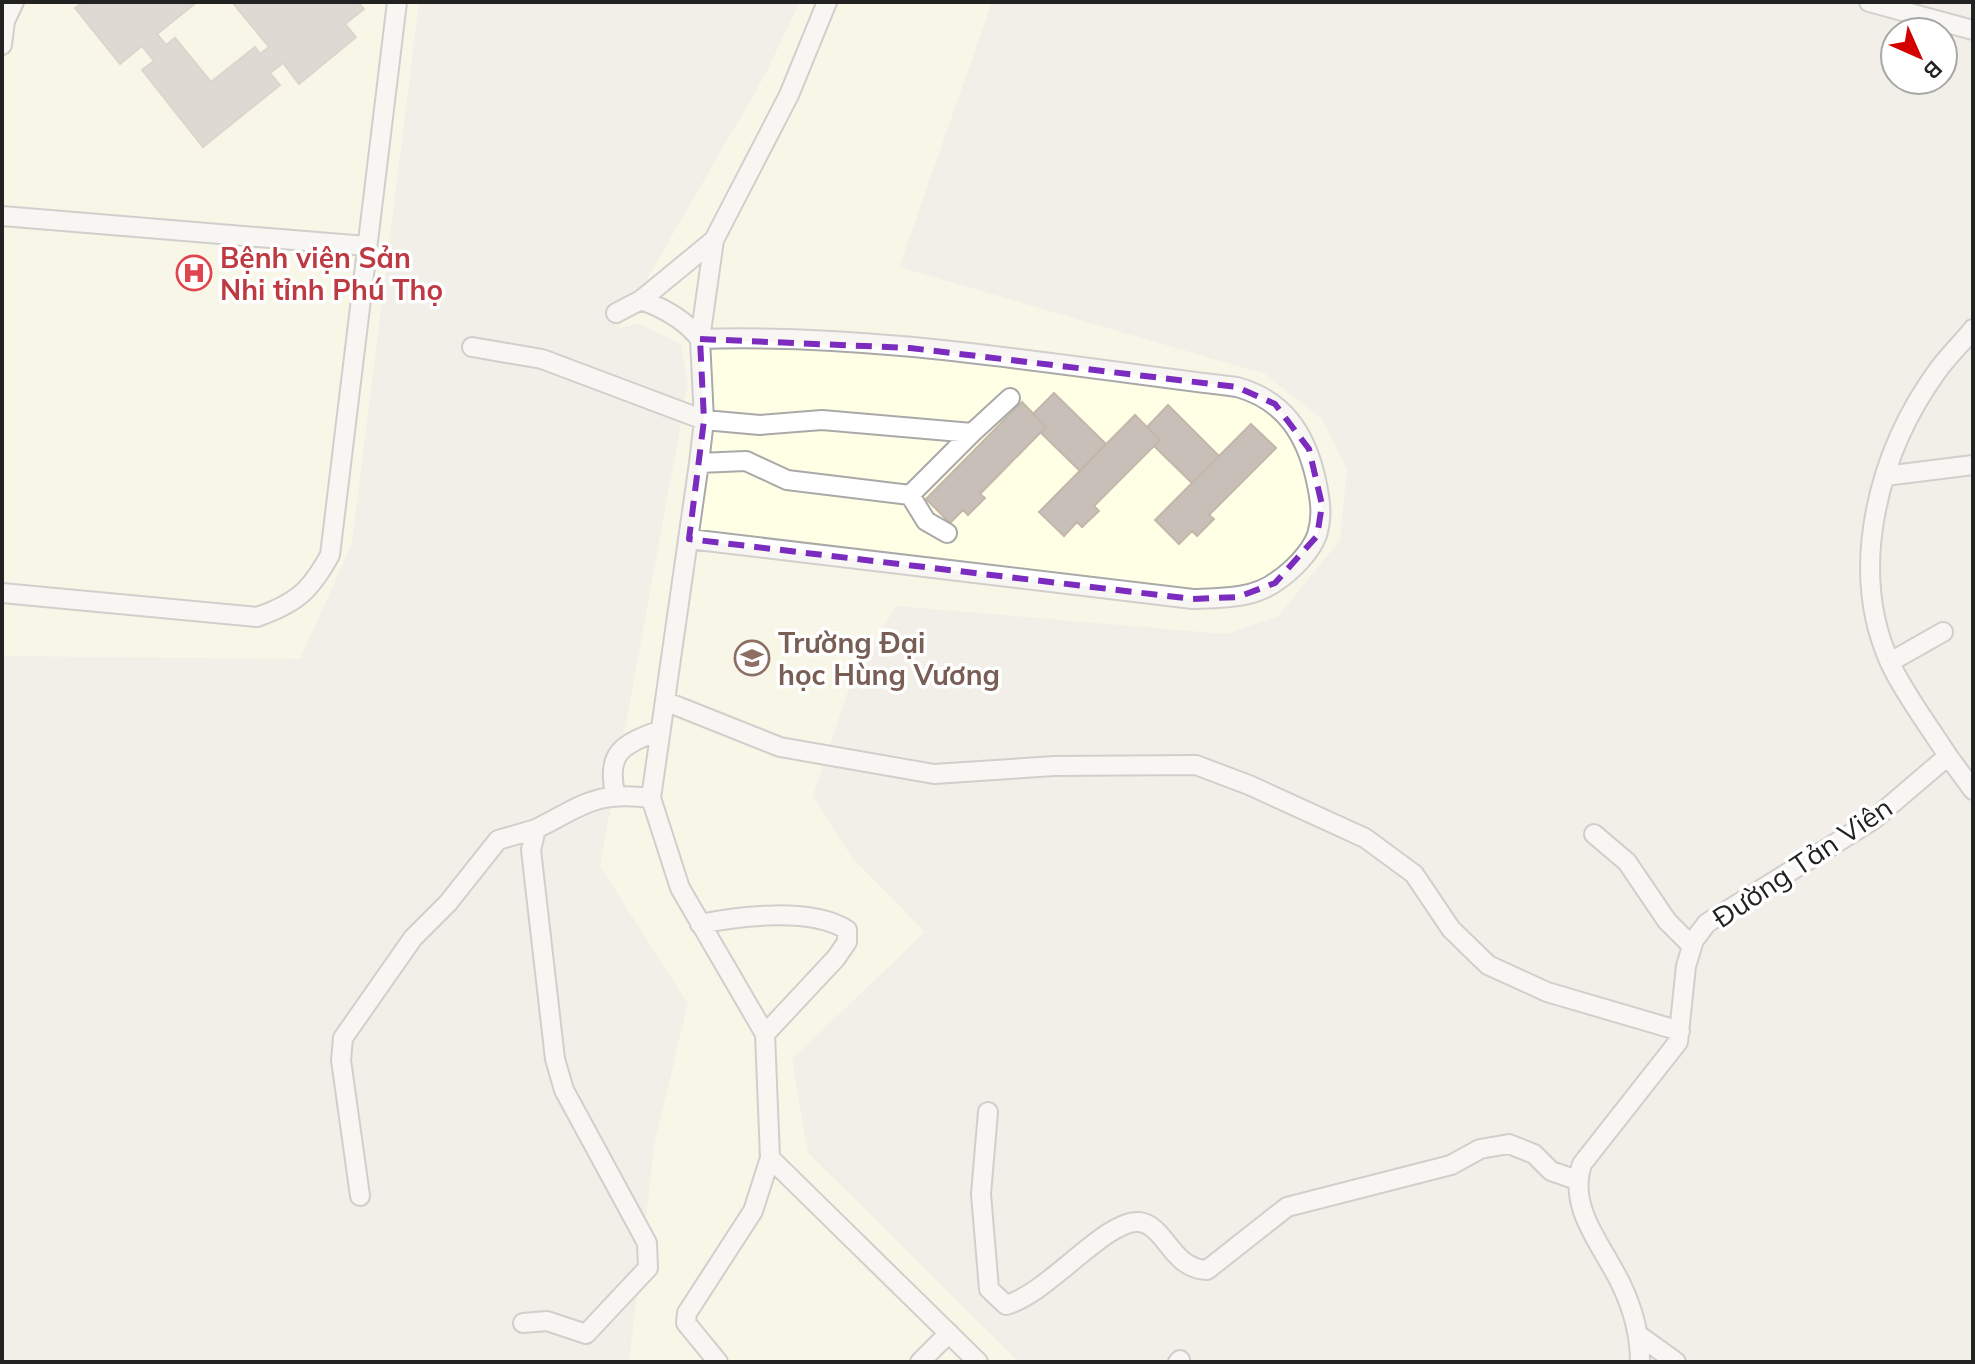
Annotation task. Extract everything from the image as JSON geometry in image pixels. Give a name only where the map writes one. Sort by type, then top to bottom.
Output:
[{"type":"street","points":[[2,45],[5,21],[14,2]]},
{"type":"street","points":[[2,593],[257,617],[288,606],[314,584],[330,555],[397,2]]},
{"type":"street","points":[[718,1362],[686,1323],[687,1313],[753,1211],[770,1158],[765,1034],[680,888],[651,798],[658,731],[667,702],[704,420],[700,339],[714,240],[789,95],[827,2]]},
{"type":"street","points":[[1869,2],[1973,30]]},
{"type":"street","points":[[2,216],[366,246]]},
{"type":"street","points":[[616,313],[641,300],[714,240]]},
{"type":"street","points":[[641,300],[660,306],[689,326],[700,339]]},
{"type":"street","points":[[1973,329],[1937,371],[1897,441],[1878,494],[1869,559],[1877,620],[1890,662],[1948,756],[1973,790]]},
{"type":"street","points":[[689,539],[1193,599],[1238,597],[1275,583],[1299,562],[1317,536],[1322,505],[1309,449],[1292,420],[1258,393],[1237,387],[910,348],[741,338],[700,339]]},
{"type":"street","points":[[472,347],[542,359],[704,420],[760,425],[822,420],[972,433]]},
{"type":"street","points":[[910,495],[1010,398]]},
{"type":"street","points":[[699,463],[746,461],[773,477],[787,480],[910,495]]},
{"type":"street","points":[[1885,476],[1973,465]]},
{"type":"street","points":[[910,495],[926,521],[947,533]]},
{"type":"street","points":[[1890,662],[1943,632]]},
{"type":"street","points":[[667,702],[780,747],[934,774],[1054,766],[1196,765],[1365,838],[1414,874],[1451,929],[1488,965],[1547,992],[1680,1031]]},
{"type":"street","points":[[615,793],[610,770],[621,748],[658,731]]},
{"type":"street","name":"Đường Tản Viên","points":[[1577,1180],[1582,1164],[1603,1141],[1634,1094],[1664,1064],[1678,1042],[1686,966],[1692,946],[1707,923],[1873,820],[1948,756]]},
{"type":"street","points":[[360,1196],[341,1060],[343,1038],[413,938],[448,903],[498,840],[536,829],[597,797],[615,793],[651,798]]},
{"type":"street","points":[[523,1323],[547,1321],[586,1334],[648,1268],[649,1254],[647,1243],[564,1090],[555,1059],[531,850],[536,829]]},
{"type":"street","points":[[1594,834],[1627,862],[1667,921],[1692,946]]},
{"type":"street","points":[[700,924],[747,915],[833,921],[847,930],[847,942],[836,958],[765,1034]]},
{"type":"street","points":[[988,1112],[981,1194],[989,1289],[1006,1305],[1021,1300],[1048,1283],[1090,1250],[1106,1231],[1136,1221],[1146,1224],[1161,1237],[1178,1259],[1198,1270],[1207,1270],[1287,1207],[1451,1165],[1480,1149],[1509,1144],[1534,1154],[1551,1171],[1577,1180],[1579,1199],[1592,1232],[1621,1284],[1640,1336],[1640,1362]]},
{"type":"street","points":[[770,1158],[978,1362]]},
{"type":"street","points":[[920,1362],[949,1333]]},
{"type":"street","points":[[1640,1336],[1676,1362]]},
{"type":"highlighted area","points":[[700,339],[910,348],[1237,387],[1275,404],[1309,449],[1322,505],[1317,536],[1275,583],[1238,597],[1193,599],[689,539],[704,420]]},
{"type":"shaded area","name":"Bệnh viện Sản Nhi tỉnh Phú Thọ","points":[[2,2],[419,2],[352,543],[300,659],[2,656]]},
{"type":"shaded area","name":"Trường Đại học Hùng Vương","points":[[800,2],[992,2],[899,267],[1265,374],[1322,419],[1347,469],[1340,540],[1278,616],[1227,634],[896,606],[851,682],[813,796],[852,858],[925,932],[792,1059],[808,1153],[1019,1362],[629,1362],[655,1141],[688,1004],[600,866],[688,384],[681,344],[638,323],[618,329],[765,75]]},
{"type":"building","points":[[83,2],[197,2],[157,34],[166,45],[175,38],[211,82],[255,47],[260,54],[269,47],[232,2],[358,2],[364,9],[345,24],[356,37],[299,84],[283,63],[270,73],[280,85],[203,147],[142,70],[154,61],[142,46],[120,64],[75,8]]},
{"type":"building","points":[[1054,393],[1106,444],[1080,471],[1041,433],[1046,427],[1033,414]]},
{"type":"building","points":[[1022,402],[1046,427],[980,494],[985,498],[968,515],[963,510],[950,523],[926,499]]},
{"type":"building","points":[[1168,405],[1219,456],[1192,483],[1154,446],[1160,440],[1147,427]]},
{"type":"building","points":[[1135,415],[1160,440],[1094,506],[1099,511],[1082,527],[1077,522],[1064,536],[1039,512]]},
{"type":"building","points":[[1251,424],[1276,448],[1209,515],[1214,519],[1197,536],[1192,531],[1179,544],[1155,520]]},
{"type":"place","name":"Bệnh viện Sản Nhi tỉnh Phú Thọ","points":[[194,273]]},
{"type":"place","name":"Trường Đại học Hùng Vương","points":[[752,658]]}]
